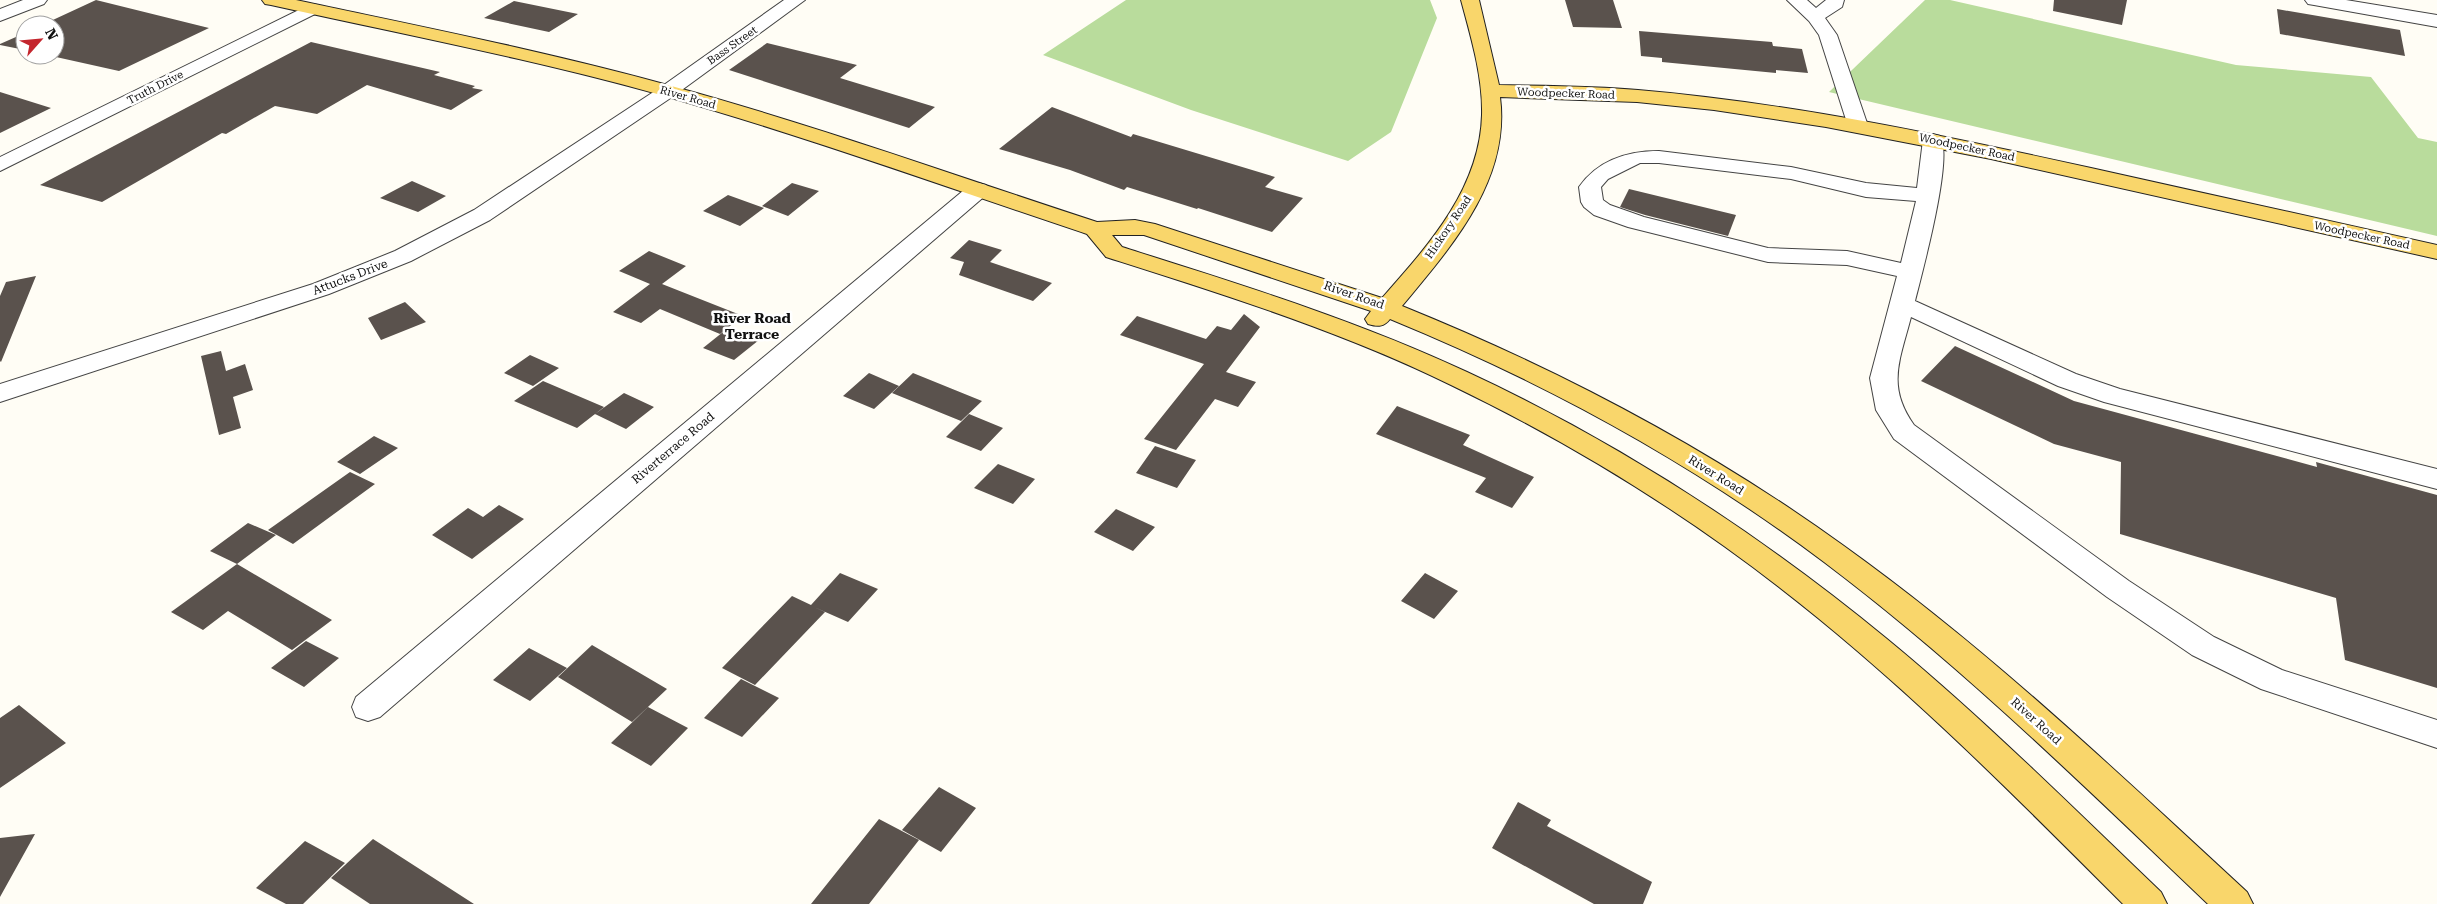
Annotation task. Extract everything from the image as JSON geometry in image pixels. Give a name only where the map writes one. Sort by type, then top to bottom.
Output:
[{"type":"main road","name":"River Road","points":[[271,0],[520,54],[668,91],[1095,229],[1138,227],[1387,306],[1528,370],[1614,414],[1700,465],[1795,526],[1900,604],[2106,784],[2234,904]]},
{"type":"main road","name":"Hickory Road","points":[[1362,337],[1447,233],[1479,178],[1491,136],[1492,116],[1489,91],[1471,4]]},
{"type":"main road","name":"Woodpecker Road","points":[[1489,91],[1590,93],[1658,98],[1754,109],[1858,126],[1933,140],[2437,252]]},
{"type":"main road","points":[[1095,229],[1114,252],[1220,286],[1362,337],[1460,379],[1560,430],[1690,508],[1768,563],[1834,613],[1920,686],[2148,904]]},
{"type":"street","points":[[0,16],[38,0]]},
{"type":"street","name":"Bass Street","points":[[668,91],[796,0]]},
{"type":"street","points":[[1796,0],[1812,15],[1828,35],[1858,126]]},
{"type":"street","points":[[1812,15],[1821,13],[1836,3],[1835,0]]},
{"type":"street","points":[[2314,0],[2437,21]]},
{"type":"street","name":"Truth Drive","points":[[0,165],[311,9]]},
{"type":"street","name":"Attucks Drive","points":[[0,393],[321,289],[403,256],[482,214],[668,91]]},
{"type":"street","points":[[1933,140],[1934,163],[1927,195],[1926,210],[1883,378],[1889,410],[1904,432],[2118,589],[2203,646],[2272,680],[2437,734]]},
{"type":"street","points":[[1909,272],[1847,258],[1768,255],[1636,222],[1602,210],[1592,202],[1590,186],[1600,174],[1637,157],[1660,157],[1791,173],[1866,190],[1927,195]]},
{"type":"street","name":"Riverterrace Road","points":[[368,707],[978,190]]},
{"type":"street","points":[[1902,304],[2067,380],[2114,396],[2437,479]]},
{"type":"green space","points":[[1126,0],[1430,0],[1437,18],[1391,132],[1348,161],[1191,110],[1043,55]]},
{"type":"green space","points":[[1925,0],[1950,0],[2236,65],[2371,77],[2418,138],[2437,142],[2437,236],[1829,92]]},
{"type":"building","points":[[96,0],[209,28],[119,71],[65,59],[64,15]]},
{"type":"building","points":[[1565,0],[1613,0],[1622,28],[1573,27]]},
{"type":"building","points":[[2054,0],[2127,0],[2122,25],[2053,11]]},
{"type":"building","points":[[514,1],[578,14],[549,32],[484,18]]},
{"type":"building","points":[[2277,9],[2400,30],[2405,56],[2280,34]]},
{"type":"building","points":[[1639,31],[1772,42],[1773,46],[1802,49],[1808,73],[1776,70],[1776,73],[1662,62],[1662,58],[1641,56]]},
{"type":"building","points":[[15,37],[15,48],[0,44]]},
{"type":"building","points":[[311,42],[440,72],[434,75],[483,90],[451,110],[367,85],[317,114],[275,106],[226,134],[222,133],[102,202],[40,185]]},
{"type":"building","points":[[767,43],[857,65],[840,78],[935,107],[909,128],[729,70]]},
{"type":"building","points":[[0,92],[51,108],[0,133]]},
{"type":"building","points":[[1052,107],[1131,137],[1133,134],[1275,177],[1265,187],[1303,198],[1272,232],[1127,187],[1124,190],[1070,170],[999,149]]},
{"type":"building","points":[[412,181],[446,196],[418,212],[380,198]]},
{"type":"building","points":[[792,183],[819,191],[788,216],[762,206]]},
{"type":"building","points":[[1629,189],[1736,215],[1728,236],[1620,207]]},
{"type":"building","points":[[728,195],[764,208],[740,226],[703,211]]},
{"type":"building","points":[[969,240],[1002,250],[990,262],[1052,283],[1033,301],[959,275],[964,262],[950,258]]},
{"type":"building","points":[[649,251],[686,266],[662,284],[743,316],[720,334],[660,309],[641,323],[613,312],[650,284],[619,271]]},
{"type":"building","points":[[36,276],[1,362],[0,296],[6,282]]},
{"type":"building","points":[[405,302],[426,322],[381,340],[368,318]]},
{"type":"building","points":[[1244,314],[1260,327],[1226,372],[1256,382],[1238,407],[1215,399],[1176,450],[1144,439],[1204,364],[1120,335],[1137,316],[1206,339],[1217,326],[1231,330]]},
{"type":"building","points":[[728,328],[759,340],[734,360],[703,348]]},
{"type":"building","points":[[1955,346],[2074,401],[2317,467],[2316,462],[2437,495],[2437,688],[2345,660],[2336,598],[2120,534],[2121,462],[2054,444],[1921,381]]},
{"type":"building","points":[[221,351],[226,371],[245,364],[253,390],[233,397],[241,428],[219,435],[201,356]]},
{"type":"building","points":[[530,355],[559,368],[533,386],[504,373]]},
{"type":"building","points":[[869,373],[899,386],[874,409],[843,396]]},
{"type":"building","points":[[913,373],[982,401],[961,421],[892,393]]},
{"type":"building","points":[[543,381],[604,407],[577,428],[514,401]]},
{"type":"building","points":[[624,393],[654,407],[626,429],[595,414]]},
{"type":"building","points":[[1397,406],[1470,435],[1463,445],[1534,477],[1512,508],[1475,492],[1486,478],[1376,434]]},
{"type":"building","points":[[969,414],[1003,428],[981,451],[946,437]]},
{"type":"building","points":[[374,436],[398,448],[360,474],[337,462]]},
{"type":"building","points":[[1155,446],[1196,460],[1177,488],[1136,473]]},
{"type":"building","points":[[998,464],[1035,479],[1013,504],[974,488]]},
{"type":"building","points":[[350,472],[375,484],[293,544],[268,530]]},
{"type":"building","points":[[499,505],[524,519],[472,559],[432,535],[468,508],[483,517]]},
{"type":"building","points":[[1116,509],[1155,527],[1133,551],[1094,532]]},
{"type":"building","points":[[248,523],[276,535],[237,564],[210,551]]},
{"type":"building","points":[[237,564],[332,620],[292,650],[228,611],[203,630],[171,612]]},
{"type":"building","points":[[840,573],[878,589],[848,622],[814,607],[825,612],[755,685],[722,668],[792,596],[811,605]]},
{"type":"building","points":[[1425,573],[1458,591],[1434,619],[1401,601]]},
{"type":"building","points":[[306,641],[339,658],[304,687],[271,668]]},
{"type":"building","points":[[592,645],[667,689],[632,722],[558,677]]},
{"type":"building","points":[[529,648],[567,668],[530,701],[493,680]]},
{"type":"building","points":[[741,679],[779,698],[742,737],[704,718]]},
{"type":"building","points":[[19,705],[66,743],[0,788],[0,718]]},
{"type":"building","points":[[648,707],[688,728],[651,766],[611,743]]},
{"type":"building","points":[[939,787],[976,808],[941,852],[902,830]]},
{"type":"building","points":[[1518,802],[1551,820],[1547,826],[1652,882],[1643,904],[1594,904],[1492,848]]},
{"type":"building","points":[[879,819],[919,840],[869,904],[811,904]]},
{"type":"building","points":[[35,834],[0,897],[0,838]]},
{"type":"building","points":[[373,839],[474,904],[370,904],[331,878]]},
{"type":"building","points":[[305,841],[345,863],[303,904],[286,904],[256,888]]},
{"type":"district","name":"River Road Terrace","points":[[752,326]]}]
